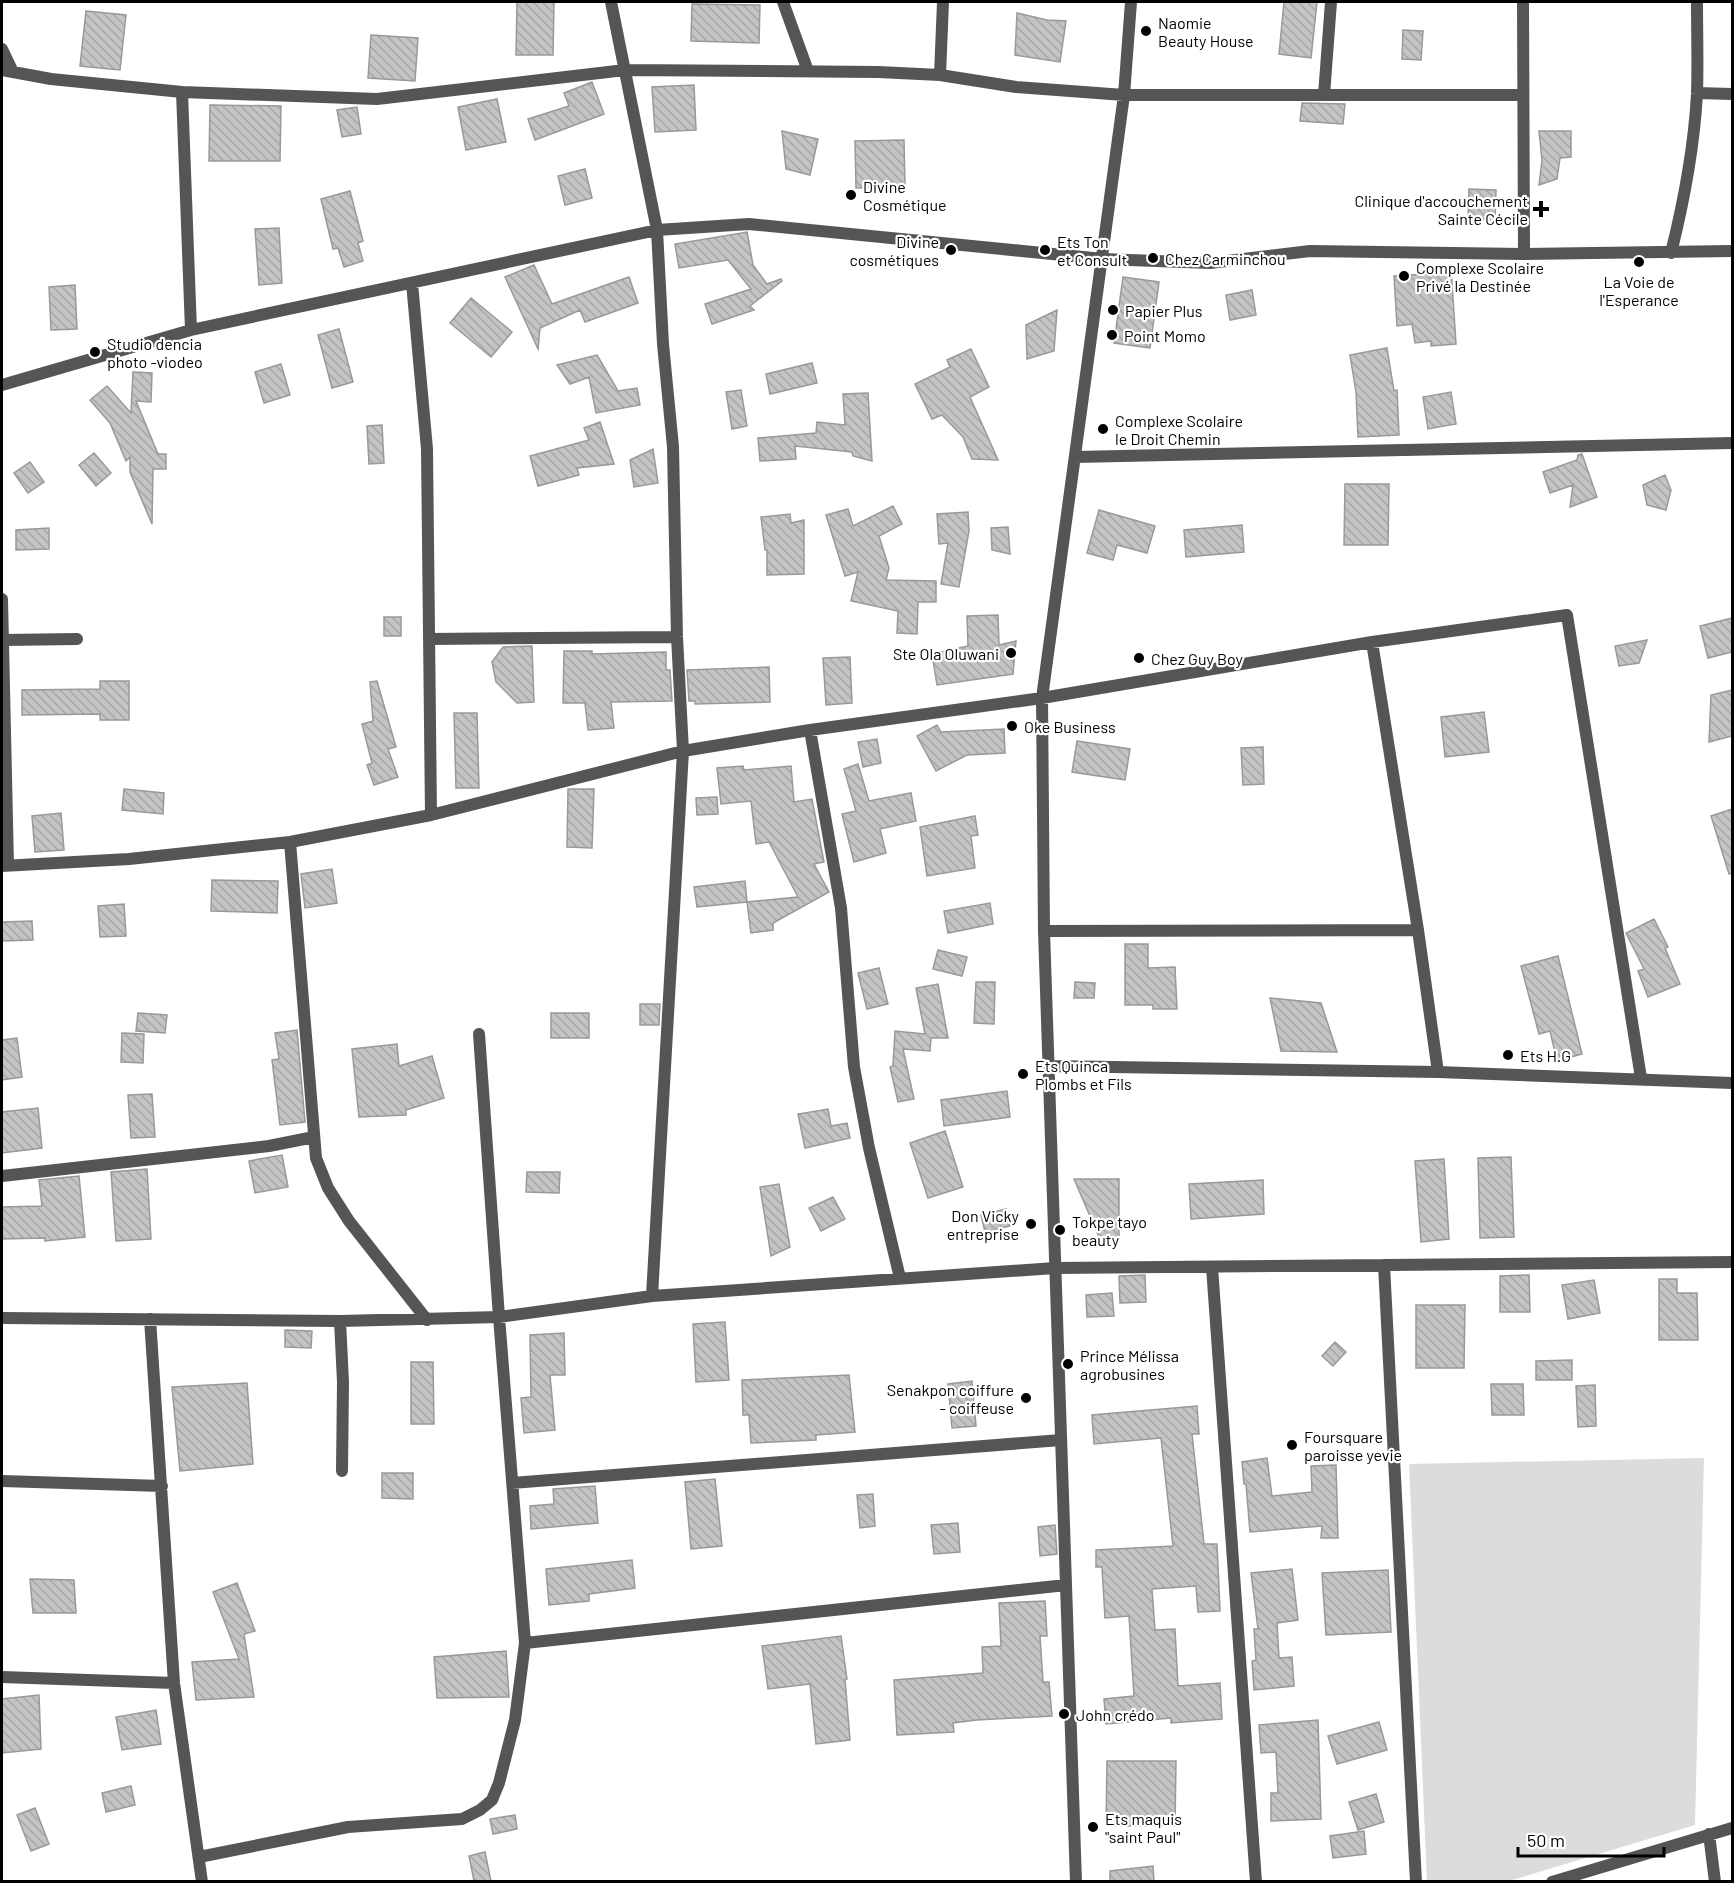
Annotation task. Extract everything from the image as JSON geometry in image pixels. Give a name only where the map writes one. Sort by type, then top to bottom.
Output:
[{"type":"street","points":[[611,2],[657,230],[663,344],[673,447],[677,637],[683,751],[652,1296]]},
{"type":"street","points":[[783,2],[808,71]]},
{"type":"street","points":[[940,75],[943,2]]},
{"type":"street","points":[[1077,1881],[1044,931],[1042,698],[1124,95],[1131,2]]},
{"type":"street","points":[[1324,95],[1331,2]]},
{"type":"street","points":[[1523,2],[1524,254]]},
{"type":"street","points":[[1671,253],[1688,174],[1697,93],[1697,2]]},
{"type":"street","points":[[2,49],[8,71],[51,79],[182,93],[377,99],[625,70],[808,71],[940,75],[1016,87],[1124,95],[1523,95]]},
{"type":"street","points":[[182,93],[191,330]]},
{"type":"street","points":[[1697,93],[1732,94]]},
{"type":"street","points":[[2,385],[191,330],[657,230],[749,225],[1103,259],[1210,263],[1310,250],[1524,254],[1732,251]]},
{"type":"street","points":[[412,283],[427,449],[431,815]]},
{"type":"street","points":[[1075,457],[1732,443]]},
{"type":"street","points":[[2,599],[5,866],[129,859],[290,843],[431,815],[683,751],[810,730],[1042,698],[1372,642],[1567,615],[1641,1078]]},
{"type":"street","points":[[429,639],[677,637]]},
{"type":"street","points":[[3,640],[77,639]]},
{"type":"street","points":[[1372,642],[1438,1072]]},
{"type":"street","points":[[810,730],[841,908],[854,1067],[869,1148],[900,1278]]},
{"type":"street","points":[[290,843],[316,1158],[328,1188],[348,1221],[427,1320]]},
{"type":"street","points":[[1044,931],[1418,930]]},
{"type":"street","points":[[199,1857],[348,1827],[462,1819],[480,1810],[492,1800],[499,1783],[513,1730],[525,1643],[479,1034]]},
{"type":"street","points":[[1048,1066],[1438,1072],[1732,1083]]},
{"type":"street","points":[[2,1176],[268,1146],[314,1137]]},
{"type":"street","points":[[2,1318],[340,1321],[499,1317],[652,1296],[1055,1268],[1732,1262]]},
{"type":"street","points":[[1384,1265],[1416,1881]]},
{"type":"street","points":[[1212,1268],[1256,1881]]},
{"type":"street","points":[[150,1319],[174,1683],[202,1881]]},
{"type":"street","points":[[340,1321],[343,1382],[342,1471]]},
{"type":"street","points":[[512,1483],[1061,1440]]},
{"type":"street","points":[[2,1481],[162,1486]]},
{"type":"street","points":[[525,1643],[1066,1585]]},
{"type":"street","points":[[2,1677],[174,1683]]},
{"type":"street","points":[[1552,1881],[1732,1828]]},
{"type":"street","points":[[1709,1834],[1714,1881]]},
{"type":"shaded area","points":[[1704,1458],[1695,1825],[1509,1881],[1427,1881],[1409,1464]]},
{"type":"building","points":[[517,2],[554,2],[553,55],[516,55]]},
{"type":"building","points":[[1284,2],[1317,2],[1311,58],[1279,54]]},
{"type":"building","points":[[692,4],[760,5],[759,43],[691,41]]},
{"type":"building","points":[[86,11],[126,15],[120,70],[80,66]]},
{"type":"building","points":[[1017,13],[1047,20],[1066,21],[1060,62],[1015,55]]},
{"type":"building","points":[[1403,30],[1423,31],[1421,60],[1402,59]]},
{"type":"building","points":[[371,35],[418,38],[415,81],[368,78]]},
{"type":"building","points":[[592,82],[604,114],[535,140],[528,119],[569,106],[564,93]]},
{"type":"building","points":[[694,85],[696,130],[655,132],[652,87]]},
{"type":"building","points":[[497,99],[506,142],[466,150],[458,107]]},
{"type":"building","points":[[1302,103],[1345,104],[1343,124],[1300,121]]},
{"type":"building","points":[[210,105],[281,106],[280,161],[209,161]]},
{"type":"building","points":[[357,107],[361,134],[342,137],[337,110]]},
{"type":"building","points":[[782,131],[818,139],[810,175],[786,169]]},
{"type":"building","points":[[1539,131],[1571,131],[1571,157],[1560,158],[1557,179],[1539,185],[1542,160]]},
{"type":"building","points":[[904,140],[905,187],[856,188],[855,141]]},
{"type":"building","points":[[585,169],[592,198],[565,205],[558,176]]},
{"type":"building","points":[[1469,189],[1496,190],[1495,220],[1468,219]]},
{"type":"building","points":[[350,191],[363,241],[358,243],[363,261],[344,267],[338,248],[333,249],[321,199]]},
{"type":"building","points":[[279,228],[282,283],[259,285],[255,229]]},
{"type":"building","points":[[747,232],[753,265],[767,284],[781,279],[782,281],[750,306],[754,310],[712,324],[705,304],[751,289],[728,260],[679,268],[675,244]]},
{"type":"building","points":[[534,265],[552,304],[629,277],[638,303],[585,322],[580,310],[540,328],[538,349],[505,277]]},
{"type":"building","points":[[1451,267],[1456,344],[1431,346],[1431,341],[1415,343],[1412,324],[1397,326],[1394,276],[1426,274],[1425,269]]},
{"type":"building","points":[[1123,277],[1159,282],[1150,348],[1114,343]]},
{"type":"building","points":[[75,285],[77,329],[51,330],[49,287]]},
{"type":"building","points":[[1252,290],[1256,315],[1230,320],[1226,295]]},
{"type":"building","points":[[471,298],[512,332],[491,357],[450,323]]},
{"type":"building","points":[[1057,310],[1054,351],[1027,359],[1026,325]]},
{"type":"building","points":[[339,329],[353,382],[332,388],[318,335]]},
{"type":"building","points":[[1387,348],[1394,391],[1397,390],[1399,435],[1358,437],[1356,392],[1350,355]]},
{"type":"building","points":[[971,349],[989,387],[970,397],[998,460],[972,459],[963,437],[942,415],[932,419],[915,384],[950,367],[947,360]]},
{"type":"building","points":[[597,355],[618,391],[637,388],[640,405],[596,413],[589,377],[570,384],[557,365]]},
{"type":"building","points":[[812,363],[817,383],[770,394],[766,374]]},
{"type":"building","points":[[281,364],[290,395],[264,403],[255,372]]},
{"type":"building","points":[[133,372],[152,373],[151,402],[136,401],[158,454],[166,454],[166,469],[153,469],[152,524],[130,472],[130,457],[126,461],[110,423],[90,400],[107,386],[131,413]]},
{"type":"building","points":[[741,390],[747,426],[732,429],[726,392]]},
{"type":"building","points":[[1451,392],[1456,424],[1428,429],[1423,397]]},
{"type":"building","points":[[868,393],[872,461],[853,456],[852,452],[795,446],[796,459],[760,461],[758,438],[816,433],[817,422],[845,425],[843,394]]},
{"type":"building","points":[[600,422],[614,464],[577,468],[579,475],[538,486],[530,456],[589,440],[584,428]]},
{"type":"building","points":[[382,425],[384,463],[369,464],[367,426]]},
{"type":"building","points":[[653,449],[658,483],[634,487],[630,460]]},
{"type":"building","points":[[94,453],[111,473],[96,486],[79,465]]},
{"type":"building","points":[[1582,454],[1597,497],[1570,507],[1573,485],[1550,493],[1543,472],[1577,460],[1578,455]]},
{"type":"building","points":[[30,462],[44,482],[28,493],[14,473]]},
{"type":"building","points":[[1665,475],[1671,490],[1666,510],[1647,505],[1643,485]]},
{"type":"building","points":[[1345,484],[1389,484],[1388,545],[1344,545]]},
{"type":"building","points":[[893,506],[902,524],[879,536],[889,568],[886,580],[936,581],[936,602],[918,602],[917,634],[897,633],[898,611],[851,601],[858,572],[845,576],[826,515],[848,509],[853,526]]},
{"type":"building","points":[[1099,510],[1155,526],[1147,553],[1117,545],[1113,560],[1087,553]]},
{"type":"building","points":[[968,512],[969,531],[959,587],[941,584],[948,543],[939,544],[937,514]]},
{"type":"building","points":[[790,514],[791,523],[804,520],[804,574],[767,575],[767,550],[765,550],[761,517]]},
{"type":"building","points":[[1242,525],[1244,552],[1186,557],[1184,530]]},
{"type":"building","points":[[1008,527],[1010,554],[992,550],[991,528]]},
{"type":"building","points":[[49,528],[49,549],[16,550],[16,530]]},
{"type":"building","points":[[998,615],[999,645],[1016,641],[1013,674],[937,685],[932,654],[968,646],[967,616]]},
{"type":"building","points":[[384,617],[401,617],[401,636],[384,636]]},
{"type":"building","points":[[1732,618],[1732,652],[1708,658],[1700,626]]},
{"type":"building","points":[[1647,640],[1639,663],[1619,666],[1615,646]]},
{"type":"building","points":[[532,646],[534,702],[517,703],[496,682],[492,662],[503,647]]},
{"type":"building","points":[[564,651],[592,651],[592,654],[666,652],[666,670],[670,670],[672,701],[611,702],[614,728],[588,730],[585,703],[563,703]]},
{"type":"building","points":[[850,657],[852,703],[826,705],[823,658]]},
{"type":"building","points":[[769,667],[770,702],[695,704],[695,701],[689,701],[687,670]]},
{"type":"building","points":[[100,681],[129,681],[129,720],[100,720],[100,714],[22,715],[22,690],[100,689]]},
{"type":"building","points":[[377,681],[396,747],[388,749],[398,777],[374,785],[367,765],[372,763],[362,724],[373,721],[370,682]]},
{"type":"building","points":[[1732,690],[1732,736],[1709,742],[1711,695]]},
{"type":"building","points":[[1484,712],[1489,752],[1445,757],[1441,717]]},
{"type":"building","points":[[454,713],[477,713],[479,788],[456,788]]},
{"type":"building","points":[[937,725],[941,732],[1004,729],[1005,753],[967,755],[936,771],[917,736]]},
{"type":"building","points":[[877,739],[881,763],[863,767],[858,742]]},
{"type":"building","points":[[1077,741],[1130,749],[1125,780],[1072,772]]},
{"type":"building","points":[[1263,747],[1264,784],[1243,785],[1241,748]]},
{"type":"building","points":[[858,764],[869,801],[911,793],[916,821],[880,829],[886,853],[854,862],[842,814],[856,811],[844,769]]},
{"type":"building","points":[[743,766],[744,770],[791,766],[794,802],[812,799],[824,862],[814,864],[829,892],[773,923],[773,930],[751,933],[747,902],[798,897],[769,842],[756,844],[751,801],[721,804],[717,768]]},
{"type":"building","points":[[124,789],[164,793],[163,814],[122,810]]},
{"type":"building","points":[[568,789],[594,789],[592,848],[567,847]]},
{"type":"building","points":[[717,797],[718,814],[697,815],[696,798]]},
{"type":"building","points":[[1732,809],[1732,873],[1729,874],[1711,816]]},
{"type":"building","points":[[61,813],[64,850],[35,852],[32,816]]},
{"type":"building","points":[[975,816],[978,835],[971,836],[975,868],[927,876],[920,827]]},
{"type":"building","points":[[332,869],[337,903],[305,908],[301,874]]},
{"type":"building","points":[[212,880],[278,881],[277,913],[211,911]]},
{"type":"building","points":[[745,881],[747,902],[697,907],[694,887]]},
{"type":"building","points":[[990,903],[993,924],[948,933],[944,911]]},
{"type":"building","points":[[124,904],[126,936],[100,937],[98,906]]},
{"type":"building","points":[[1654,919],[1668,947],[1665,948],[1680,984],[1648,997],[1638,971],[1644,969],[1626,933]]},
{"type":"building","points":[[32,921],[33,940],[2,941],[2,922]]},
{"type":"building","points":[[1125,944],[1148,944],[1148,968],[1175,967],[1177,1009],[1153,1009],[1153,1005],[1125,1005]]},
{"type":"building","points":[[938,950],[967,957],[962,976],[933,969]]},
{"type":"building","points":[[1558,956],[1582,1054],[1557,1061],[1550,1031],[1539,1034],[1521,966]]},
{"type":"building","points":[[879,968],[888,1004],[867,1009],[858,973]]},
{"type":"building","points":[[976,982],[995,982],[994,1024],[974,1023]]},
{"type":"building","points":[[1075,982],[1095,983],[1094,998],[1074,998]]},
{"type":"building","points":[[938,984],[948,1038],[931,1038],[930,1051],[903,1049],[914,1099],[898,1102],[890,1067],[893,1066],[895,1031],[925,1034],[916,988]]},
{"type":"building","points":[[1270,998],[1321,1003],[1337,1052],[1281,1051]]},
{"type":"building","points":[[640,1004],[660,1004],[659,1025],[640,1025]]},
{"type":"building","points":[[138,1013],[167,1015],[165,1033],[136,1031]]},
{"type":"building","points":[[551,1013],[589,1013],[589,1038],[551,1038]]},
{"type":"building","points":[[297,1030],[305,1122],[280,1125],[272,1060],[279,1059],[275,1033]]},
{"type":"building","points":[[122,1033],[144,1034],[143,1063],[121,1062]]},
{"type":"building","points":[[17,1038],[22,1077],[2,1080],[2,1040]]},
{"type":"building","points":[[397,1044],[399,1066],[432,1056],[444,1098],[406,1110],[406,1115],[359,1117],[352,1049]]},
{"type":"building","points":[[1007,1091],[1010,1117],[944,1126],[941,1100]]},
{"type":"building","points":[[152,1094],[155,1137],[131,1138],[128,1095]]},
{"type":"building","points":[[38,1108],[42,1148],[2,1153],[2,1112]]},
{"type":"building","points":[[828,1109],[831,1126],[847,1123],[850,1138],[805,1148],[798,1114]]},
{"type":"building","points":[[945,1131],[963,1187],[928,1198],[910,1143]]},
{"type":"building","points":[[282,1155],[288,1187],[255,1193],[249,1161]]},
{"type":"building","points":[[1511,1157],[1514,1237],[1480,1238],[1478,1158]]},
{"type":"building","points":[[1444,1159],[1449,1239],[1421,1242],[1415,1161]]},
{"type":"building","points":[[147,1169],[151,1239],[116,1241],[111,1172]]},
{"type":"building","points":[[527,1172],[560,1172],[559,1193],[526,1192]]},
{"type":"building","points":[[79,1176],[85,1237],[45,1241],[45,1238],[2,1239],[2,1207],[42,1206],[39,1180]]},
{"type":"building","points":[[1074,1179],[1119,1179],[1119,1236],[1102,1244]]},
{"type":"building","points":[[1263,1180],[1264,1214],[1191,1219],[1189,1184]]},
{"type":"building","points":[[779,1184],[790,1247],[771,1256],[760,1187]]},
{"type":"building","points":[[833,1197],[845,1219],[821,1231],[809,1208]]},
{"type":"building","points":[[1006,1209],[1010,1226],[985,1232],[981,1215]]},
{"type":"building","points":[[1145,1275],[1146,1302],[1120,1303],[1119,1276]]},
{"type":"building","points":[[1529,1275],[1530,1312],[1500,1312],[1500,1276]]},
{"type":"building","points":[[1659,1279],[1677,1279],[1677,1293],[1697,1293],[1698,1340],[1659,1340]]},
{"type":"building","points":[[1594,1280],[1600,1313],[1568,1319],[1562,1285]]},
{"type":"building","points":[[1112,1293],[1114,1316],[1087,1317],[1086,1295]]},
{"type":"building","points":[[1416,1305],[1465,1305],[1464,1368],[1416,1368]]},
{"type":"building","points":[[725,1322],[729,1380],[696,1382],[693,1324]]},
{"type":"building","points":[[285,1330],[312,1331],[311,1348],[285,1347]]},
{"type":"building","points":[[564,1333],[565,1375],[550,1375],[555,1430],[524,1433],[521,1398],[531,1397],[530,1335]]},
{"type":"building","points":[[1335,1342],[1346,1352],[1333,1366],[1322,1356]]},
{"type":"building","points":[[1572,1360],[1572,1380],[1536,1380],[1536,1361]]},
{"type":"building","points":[[411,1362],[433,1362],[434,1424],[411,1424]]},
{"type":"building","points":[[849,1375],[855,1432],[816,1435],[816,1440],[751,1443],[749,1415],[743,1415],[742,1380]]},
{"type":"building","points":[[972,1381],[976,1426],[952,1428],[948,1384]]},
{"type":"building","points":[[247,1383],[253,1464],[180,1471],[172,1387]]},
{"type":"building","points":[[1491,1384],[1523,1384],[1524,1415],[1492,1415]]},
{"type":"building","points":[[1595,1385],[1596,1426],[1578,1427],[1576,1386]]},
{"type":"building","points":[[1197,1406],[1199,1434],[1192,1434],[1204,1544],[1217,1544],[1220,1611],[1198,1612],[1196,1586],[1152,1589],[1155,1630],[1175,1629],[1178,1686],[1220,1683],[1222,1719],[1171,1723],[1171,1718],[1106,1724],[1104,1699],[1134,1696],[1129,1616],[1105,1618],[1102,1567],[1096,1567],[1096,1550],[1173,1546],[1161,1438],[1094,1444],[1092,1415]]},
{"type":"building","points":[[1267,1458],[1272,1496],[1312,1492],[1311,1466],[1336,1465],[1338,1538],[1321,1538],[1322,1526],[1250,1532],[1242,1462]]},
{"type":"building","points":[[382,1473],[413,1473],[413,1499],[382,1498]]},
{"type":"building","points":[[715,1479],[722,1546],[691,1549],[685,1482]]},
{"type":"building","points":[[595,1486],[598,1523],[531,1529],[530,1506],[554,1504],[553,1489]]},
{"type":"building","points":[[873,1494],[875,1526],[860,1528],[857,1495]]},
{"type":"building","points":[[958,1523],[960,1552],[934,1554],[931,1525]]},
{"type":"building","points":[[1055,1525],[1057,1554],[1040,1556],[1038,1527]]},
{"type":"building","points":[[632,1560],[635,1588],[589,1594],[589,1601],[549,1605],[546,1569]]},
{"type":"building","points":[[1292,1569],[1298,1620],[1277,1623],[1279,1658],[1292,1657],[1294,1686],[1254,1690],[1252,1661],[1256,1660],[1254,1629],[1258,1629],[1251,1573]]},
{"type":"building","points":[[1388,1570],[1391,1632],[1326,1635],[1322,1573]]},
{"type":"building","points":[[30,1579],[74,1580],[76,1613],[33,1613]]},
{"type":"building","points":[[237,1583],[255,1631],[244,1634],[254,1697],[196,1700],[192,1662],[239,1659],[213,1592]]},
{"type":"building","points":[[1045,1601],[1047,1636],[1040,1636],[1043,1682],[1049,1682],[1052,1716],[977,1720],[953,1723],[954,1732],[897,1735],[894,1680],[983,1673],[982,1647],[1001,1646],[999,1603]]},
{"type":"building","points":[[841,1636],[847,1679],[845,1679],[850,1740],[816,1744],[810,1684],[768,1689],[762,1646]]},
{"type":"building","points":[[506,1651],[509,1697],[437,1698],[434,1657]]},
{"type":"building","points":[[39,1695],[41,1749],[2,1753],[2,1699]]},
{"type":"building","points":[[156,1710],[161,1744],[122,1750],[116,1717]]},
{"type":"building","points":[[1318,1720],[1321,1819],[1271,1821],[1271,1793],[1278,1793],[1276,1752],[1261,1753],[1259,1725]]},
{"type":"building","points":[[1379,1722],[1387,1750],[1337,1764],[1328,1736]]},
{"type":"building","points":[[1107,1761],[1176,1761],[1175,1826],[1106,1826]]},
{"type":"building","points":[[131,1786],[135,1805],[106,1812],[102,1793]]},
{"type":"building","points":[[1376,1794],[1384,1822],[1358,1830],[1349,1802]]},
{"type":"building","points":[[35,1808],[49,1844],[31,1851],[17,1815]]},
{"type":"building","points":[[515,1815],[517,1829],[493,1834],[490,1819]]},
{"type":"building","points":[[1364,1831],[1366,1854],[1333,1858],[1330,1836]]},
{"type":"building","points":[[485,1852],[491,1881],[474,1881],[469,1856]]},
{"type":"building","points":[[1153,1866],[1154,1881],[1110,1881],[1110,1871]]},
{"type":"place","name":"Naomie Beauty House","points":[[1146,31]]},
{"type":"place","name":"Divine Cosmétique","points":[[851,195]]},
{"type":"place","name":"Clinique d'accouchement Sainte Cécile","points":[[1541,209]]},
{"type":"place","name":"Divine cosmétiques","points":[[951,250]]},
{"type":"place","name":"Ets Ton et Consult","points":[[1045,250]]},
{"type":"place","name":"Chez Carminchou","points":[[1153,258]]},
{"type":"place","name":"La Voie de l'Esperance","points":[[1639,262]]},
{"type":"place","name":"Complexe Scolaire Privé la Destinée","points":[[1404,276]]},
{"type":"place","name":"Papier Plus","points":[[1113,310]]},
{"type":"place","name":"Point Momo","points":[[1112,335]]},
{"type":"place","name":"Studio dencia photo -viodeo","points":[[95,352]]},
{"type":"place","name":"Complexe Scolaire le Droit Chemin","points":[[1103,429]]},
{"type":"place","name":"Ste Ola Oluwani","points":[[1011,653]]},
{"type":"place","name":"Chez Guy Boy","points":[[1139,658]]},
{"type":"place","name":"Oke Business","points":[[1012,726]]},
{"type":"place","name":"Ets H.G","points":[[1508,1055]]},
{"type":"place","name":"Ets Quinca Plombs et Fils","points":[[1023,1074]]},
{"type":"place","name":"Don Vicky entreprise","points":[[1031,1224]]},
{"type":"place","name":"Tokpe tayo beauty","points":[[1060,1230]]},
{"type":"place","name":"Prince Mélissa agrobusines","points":[[1068,1364]]},
{"type":"place","name":"Senakpon coiffure - coiffeuse","points":[[1026,1398]]},
{"type":"place","name":"Foursquare paroisse yevie","points":[[1292,1445]]},
{"type":"place","name":"John crédo","points":[[1064,1714]]},
{"type":"place","name":"Ets maquis \"saint Paul\"","points":[[1093,1827]]}]
